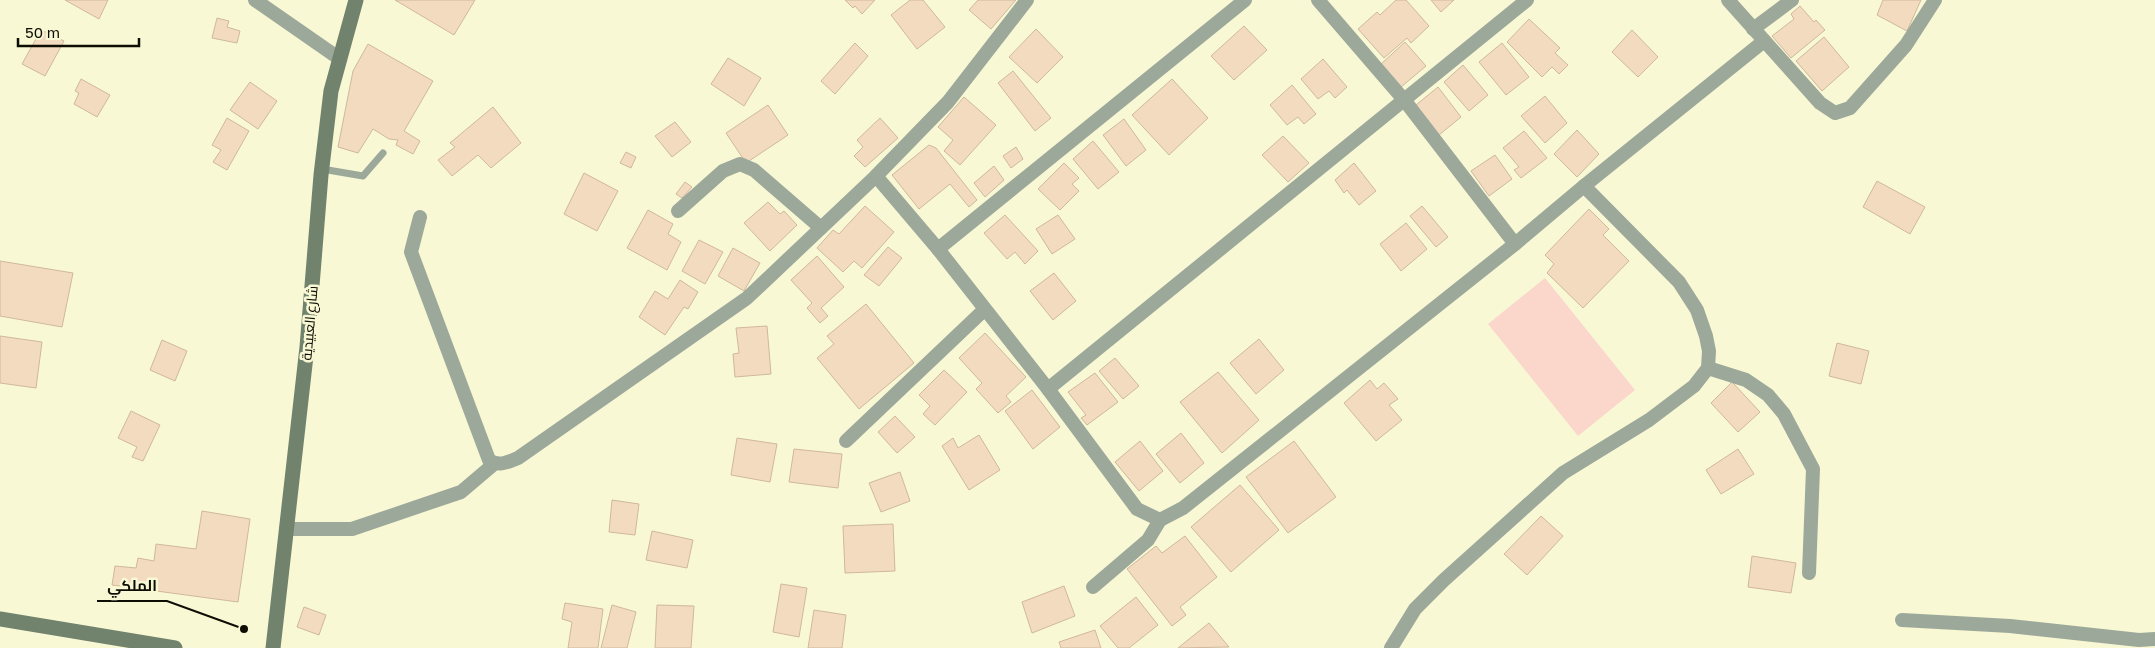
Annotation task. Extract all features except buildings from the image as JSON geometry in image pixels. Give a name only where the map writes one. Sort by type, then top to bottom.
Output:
[{"type":"main road","name":"شارع العبيدية","points":[[273,648],[307,347],[321,169],[331,91],[356,0]]},
{"type":"main road","points":[[0,619],[175,648]]},
{"type":"street","points":[[255,0],[340,59]]},
{"type":"street","points":[[420,217],[411,252],[485,452],[489,460],[494,464],[504,464],[518,458],[747,298],[876,176],[948,102],[1027,0]]},
{"type":"street","points":[[938,249],[1245,0]]},
{"type":"street","points":[[1318,0],[1404,100],[1515,244]]},
{"type":"street","points":[[1048,389],[1527,0]]},
{"type":"street","points":[[1728,0],[1820,103],[1835,113],[1850,108],[1857,102],[1906,45],[1935,0]]},
{"type":"street","points":[[1753,29],[1792,0]]},
{"type":"street","points":[[1093,587],[1148,540],[1160,520],[1182,508],[1515,244],[1764,41]]},
{"type":"street","points":[[678,211],[722,172],[740,164],[754,170],[821,228]]},
{"type":"street","points":[[876,176],[938,249],[984,310],[1048,389],[1138,509],[1160,520]]},
{"type":"street","points":[[1392,648],[1416,609],[1444,580],[1563,473],[1649,420],[1694,386],[1708,368],[1709,351],[1706,336],[1697,310],[1679,282],[1584,186]]},
{"type":"street","points":[[846,441],[984,310]]},
{"type":"street","points":[[1708,368],[1746,380],[1768,395],[1784,414],[1813,469],[1810,573]]},
{"type":"street","points":[[286,530],[352,530],[461,492],[494,464]]},
{"type":"street","points":[[1902,620],[2010,626],[2139,640],[2155,639]]},
{"type":"lane","points":[[321,169],[363,176],[383,153]]},
{"type":"shaded area","points":[[1545,278],[1635,390],[1578,436],[1488,324]]},
{"type":"place","name":"الملكي","points":[[244,629]]}]
